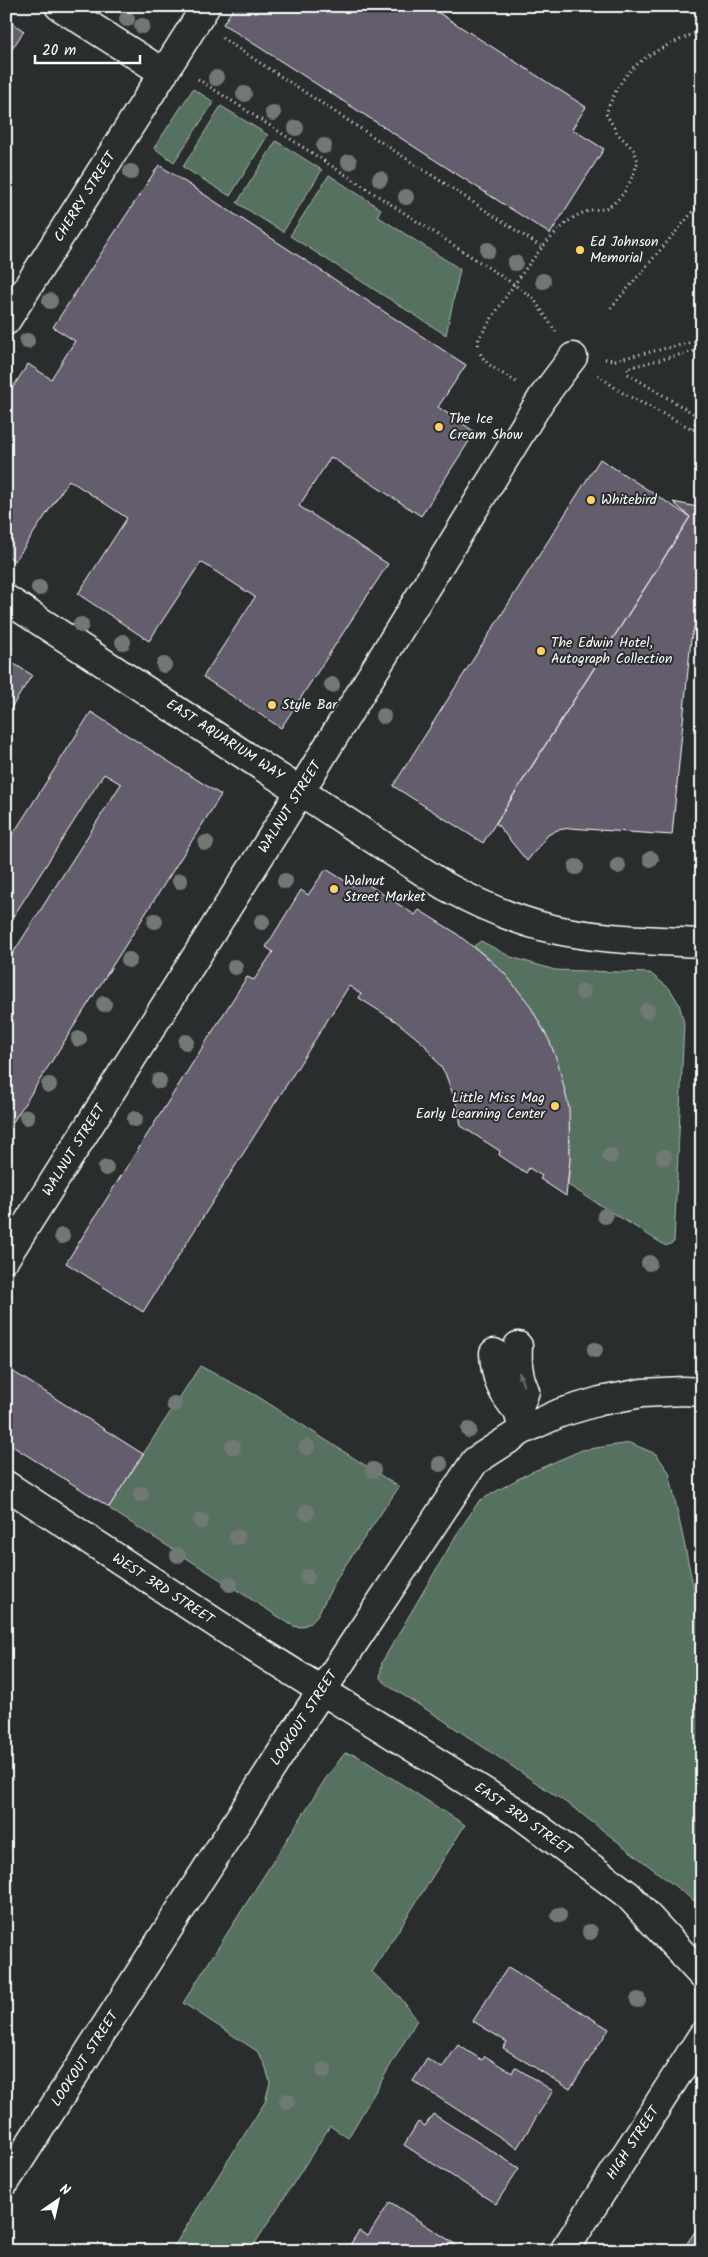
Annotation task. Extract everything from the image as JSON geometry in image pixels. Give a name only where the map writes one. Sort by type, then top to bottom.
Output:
[{"type":"street","points":[[59,6],[164,73]]},
{"type":"street","name":"CHERRY STREET","points":[[6,321],[201,14]]},
{"type":"street","name":"WALNUT STREET","points":[[10,1244],[301,790],[542,398],[573,357]]},
{"type":"street","name":"EAST AQUARIUM WAY","points":[[6,599],[301,790],[445,886],[477,903],[548,928],[587,936],[702,944]]},
{"type":"street","points":[[506,1350],[495,1370],[500,1387],[520,1421]]},
{"type":"street","name":"LOOKOUT STREET","points":[[6,2181],[322,1690],[475,1462],[520,1421],[560,1413],[600,1401],[642,1393],[702,1392]]},
{"type":"street","name":"WEST 3RD STREET","points":[[6,1486],[322,1690]]},
{"type":"street","name":"EAST 3RD STREET","points":[[322,1690],[518,1813],[628,1895],[702,1975]]},
{"type":"street","name":"HIGH STREET","points":[[564,2251],[702,2036]]},
{"type":"path","points":[[201,14],[543,248]]},
{"type":"path","points":[[542,398],[482,360],[477,348],[479,338],[514,285],[561,227],[572,218],[588,211],[603,209],[616,202],[627,188],[638,161],[633,149],[618,134],[606,114],[613,95],[627,72],[647,55],[702,30]]},
{"type":"path","points":[[192,75],[533,298]]},
{"type":"path","points":[[611,308],[702,201]]},
{"type":"path","points":[[573,357],[615,360],[702,340]]},
{"type":"path","points":[[691,427],[699,417],[628,374],[627,368],[702,349]]},
{"type":"path","points":[[621,392],[702,434]]},
{"type":"green space","points":[[193,89],[214,102],[174,162],[154,148]]},
{"type":"green space","points":[[221,106],[268,135],[230,196],[183,167]]},
{"type":"green space","points":[[276,141],[322,170],[283,232],[237,203]]},
{"type":"green space","points":[[329,175],[381,209],[377,216],[460,269],[446,335],[290,236]]},
{"type":"green space","points":[[481,941],[511,957],[555,970],[650,973],[670,989],[679,1004],[684,1023],[674,1242],[666,1246],[568,1185],[570,1149],[568,1115],[562,1083],[553,1053],[539,1024],[522,997],[500,971],[474,946]]},
{"type":"green space","points":[[200,1366],[257,1396],[399,1487],[340,1573],[318,1614],[311,1623],[300,1627],[293,1626],[109,1507]]},
{"type":"green space","points":[[630,1443],[656,1454],[669,1472],[702,1627],[702,1903],[693,1900],[574,1808],[437,1716],[390,1687],[380,1678],[382,1662],[457,1534],[479,1501],[525,1475],[582,1450]]},
{"type":"green space","points":[[345,1753],[356,1755],[465,1825],[372,1972],[400,1997],[417,2020],[348,2138],[330,2126],[250,2251],[171,2251],[265,2102],[270,2082],[265,2065],[257,2051],[183,2003],[326,1778]]},
{"type":"building","points":[[235,6],[428,6],[586,107],[572,129],[604,149],[550,234],[223,24]]},
{"type":"building","points":[[6,19],[24,31],[6,58]]},
{"type":"building","points":[[159,165],[466,365],[438,407],[475,432],[421,516],[331,457],[299,506],[388,564],[281,728],[203,677],[255,597],[201,562],[149,641],[78,594],[127,518],[69,480],[15,561],[6,555],[6,398],[28,364],[51,379],[75,341],[53,327]]},
{"type":"building","name":"The Edwin Hotel, Autograph Collection","points":[[600,459],[690,517],[483,843],[393,786]]},
{"type":"building","points":[[673,502],[702,508],[702,597],[691,639],[672,835],[570,828],[557,830],[548,835],[527,861],[496,823],[690,517]]},
{"type":"building","points":[[6,659],[32,675],[6,716]]},
{"type":"building","points":[[91,712],[221,795],[6,1133],[6,964],[121,784],[104,774],[6,928],[6,845]]},
{"type":"building","points":[[326,869],[353,886],[358,878],[415,915],[419,910],[453,931],[506,975],[529,1004],[549,1040],[558,1063],[569,1108],[570,1160],[566,1196],[540,1179],[542,1176],[529,1168],[526,1173],[499,1155],[500,1151],[461,1126],[458,1108],[445,1073],[424,1044],[397,1022],[359,998],[361,994],[349,986],[143,1312],[66,1263],[247,977],[254,980],[273,952],[266,947],[301,890],[308,895]]},
{"type":"building","points":[[6,1367],[143,1454],[109,1507],[6,1442]]},
{"type":"building","points":[[508,1967],[609,2029],[570,2089],[503,2048],[507,2042],[473,2021]]},
{"type":"building","points":[[458,2045],[482,2060],[485,2056],[512,2073],[515,2067],[553,2091],[517,2148],[413,2081],[427,2059],[442,2068]]},
{"type":"building","points":[[433,2114],[519,2168],[496,2204],[404,2145],[418,2122],[425,2126]]},
{"type":"building","points":[[390,2202],[455,2244],[451,2251],[346,2251],[359,2231],[368,2236]]},
{"type":"building","points":[[702,2221],[702,2251],[682,2251]]},
{"type":"place","name":"Ed Johnson Memorial","points":[[580,250]]},
{"type":"place","name":"The Ice Cream Show","points":[[439,427]]},
{"type":"place","name":"Whitebird","points":[[591,500]]},
{"type":"place","name":"The Edwin Hotel, Autograph Collection","points":[[541,651]]},
{"type":"place","name":"Style Bar","points":[[272,705]]},
{"type":"place","name":"Walnut Street Market","points":[[334,889]]},
{"type":"place","name":"Little Miss Mag Early Learning Center","points":[[555,1106]]}]
